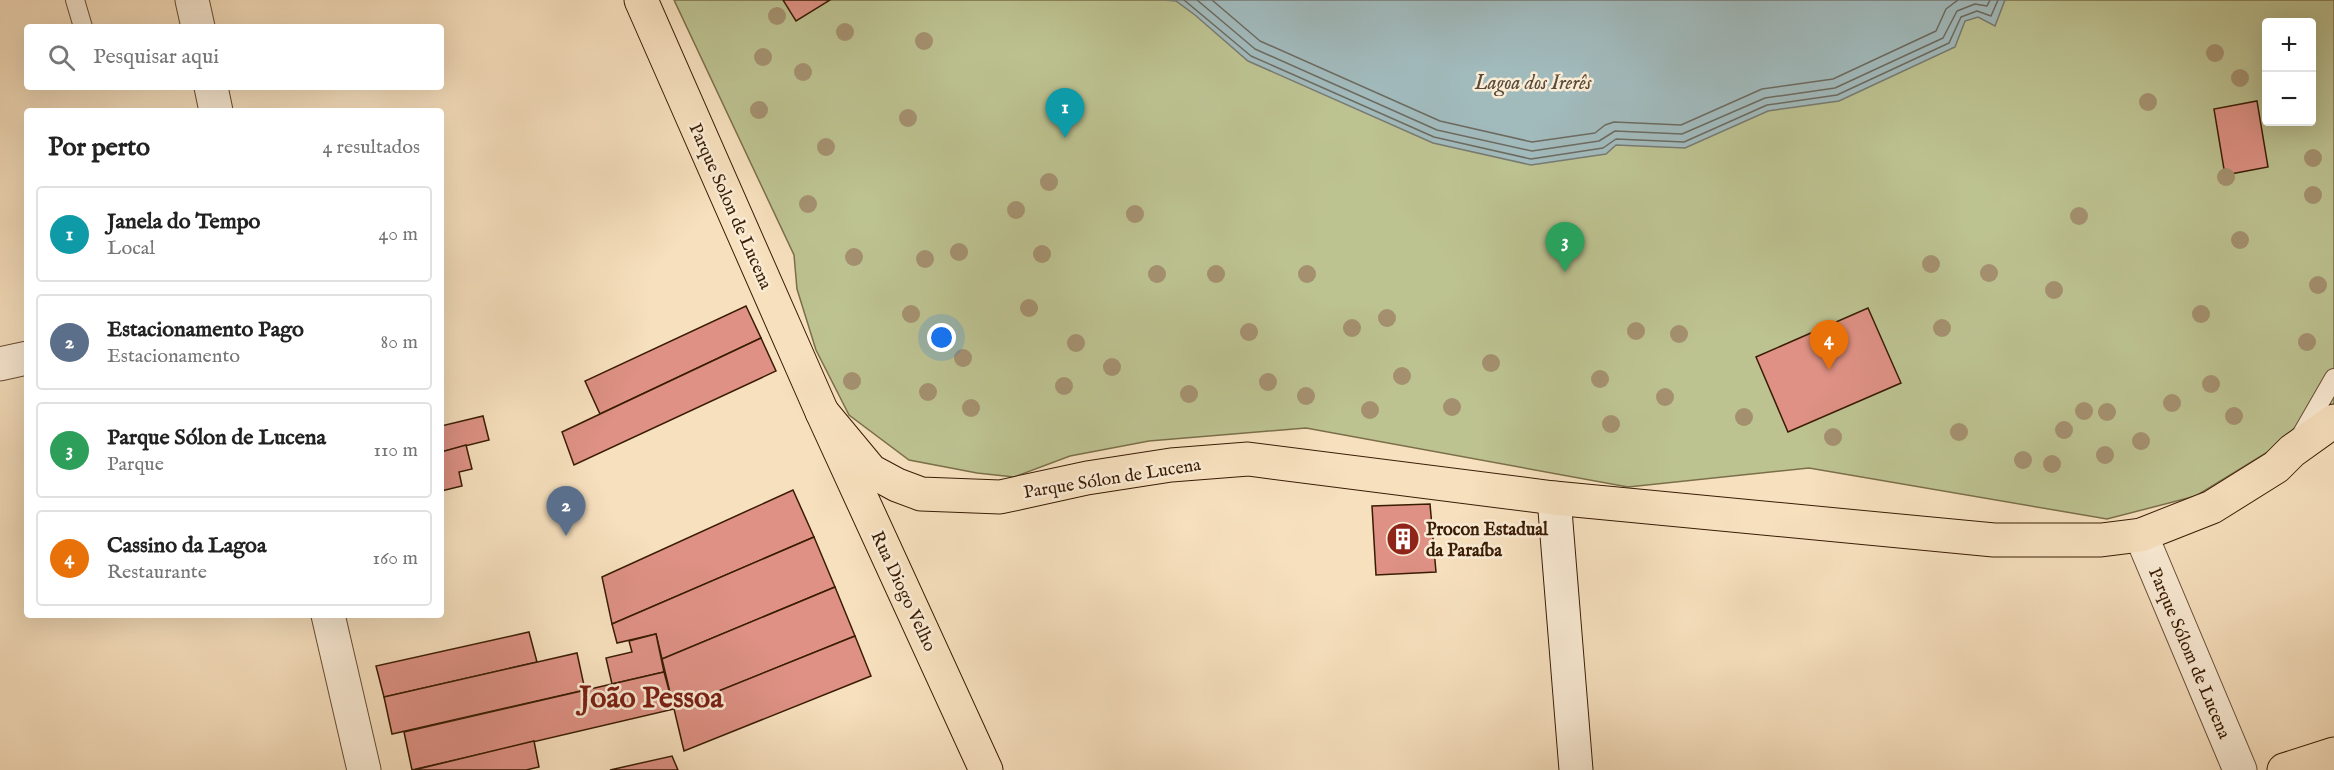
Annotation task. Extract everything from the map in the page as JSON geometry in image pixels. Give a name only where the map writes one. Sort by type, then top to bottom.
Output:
[{"type":"main road","name":"Parque Solon de Lucena","points":[[640,0],[822,412]]},
{"type":"main road","name":"Parque Sólon de Lucena","points":[[822,412],[871,471],[897,485],[921,494],[1000,497],[1087,478],[1170,465],[1248,459],[1554,498],[1994,540],[2101,540],[2141,536],[2212,507],[2276,467],[2292,451],[2334,421]]},
{"type":"main road","name":"Rua Diogo Velho","points":[[822,412],[986,770]]},
{"type":"main road","points":[[2284,770],[2334,754]]},
{"type":"street","points":[[192,0],[197,24]]},
{"type":"street","points":[[212,90],[215,108]]},
{"type":"street","points":[[0,364],[24,359]]},
{"type":"street","points":[[1554,498],[1576,770]]},
{"type":"street","name":"Parque Sólom de Lucena","points":[[2141,536],[2240,770]]},
{"type":"street","points":[[329,618],[364,770]]},
{"type":"lane","points":[[75,0],[82,24]]},
{"type":"lane","points":[[2292,451],[2334,378]]},
{"type":"green space","points":[[674,0],[2334,0],[2334,411],[2196,496],[2107,519],[1809,468],[1628,487],[1306,428],[1149,441],[1070,456],[1014,477],[977,473],[909,460],[849,415],[816,350],[797,289],[794,255]]},
{"type":"water","name":"Lagoa dos Irerês","points":[[1165,0],[2005,0],[1995,26],[1978,17],[1965,21],[1955,47],[1839,101],[1768,111],[1685,148],[1616,145],[1606,154],[1531,165],[1433,143],[1248,61],[1176,1]]},
{"type":"building","points":[[783,0],[830,0],[796,21]]},
{"type":"building","points":[[2257,101],[2268,167],[2225,175],[2214,109]]},
{"type":"building","points":[[746,306],[761,338],[600,414],[585,381]]},
{"type":"building","points":[[1868,308],[1901,383],[1788,432],[1756,357]]},
{"type":"building","points":[[761,338],[776,371],[574,465],[562,432]]},
{"type":"building","points":[[483,416],[489,440],[444,451],[444,425]]},
{"type":"building","points":[[466,445],[472,469],[459,472],[462,486],[444,490],[444,451]]},
{"type":"building","points":[[793,490],[814,537],[612,624],[602,577]]},
{"type":"building","name":"Procon Estadual da Paraíba","points":[[1430,504],[1436,572],[1376,575],[1372,506]]},
{"type":"building","points":[[814,537],[835,587],[662,659],[656,634],[617,643],[612,624]]},
{"type":"building","points":[[835,587],[855,636],[674,709],[662,659]]},
{"type":"building","points":[[529,632],[537,662],[384,697],[376,666]]},
{"type":"building","points":[[656,634],[664,672],[612,684],[606,658],[632,652],[629,641]]},
{"type":"building","points":[[855,636],[871,676],[684,751],[674,709]]},
{"type":"building","points":[[577,653],[585,690],[392,734],[384,697]]},
{"type":"building","points":[[664,672],[674,709],[412,770],[404,732]]},
{"type":"building","points":[[534,741],[539,767],[526,770],[414,770]]},
{"type":"building","points":[[672,756],[678,770],[610,770]]},
{"type":"place","name":"Janela do Tempo","points":[[1065,138]]},
{"type":"place","name":"Parque Sólon de Lucena","points":[[1565,272]]},
{"type":"place","name":"Cassino da Lagoa","points":[[1829,370]]},
{"type":"place","name":"Estacionamento Pago","points":[[566,536]]},
{"type":"place","name":"Procon Estadual da Paraíba","points":[[1403,539]]},
{"type":"district","name":"João Pessoa","points":[[651,697]]}]
